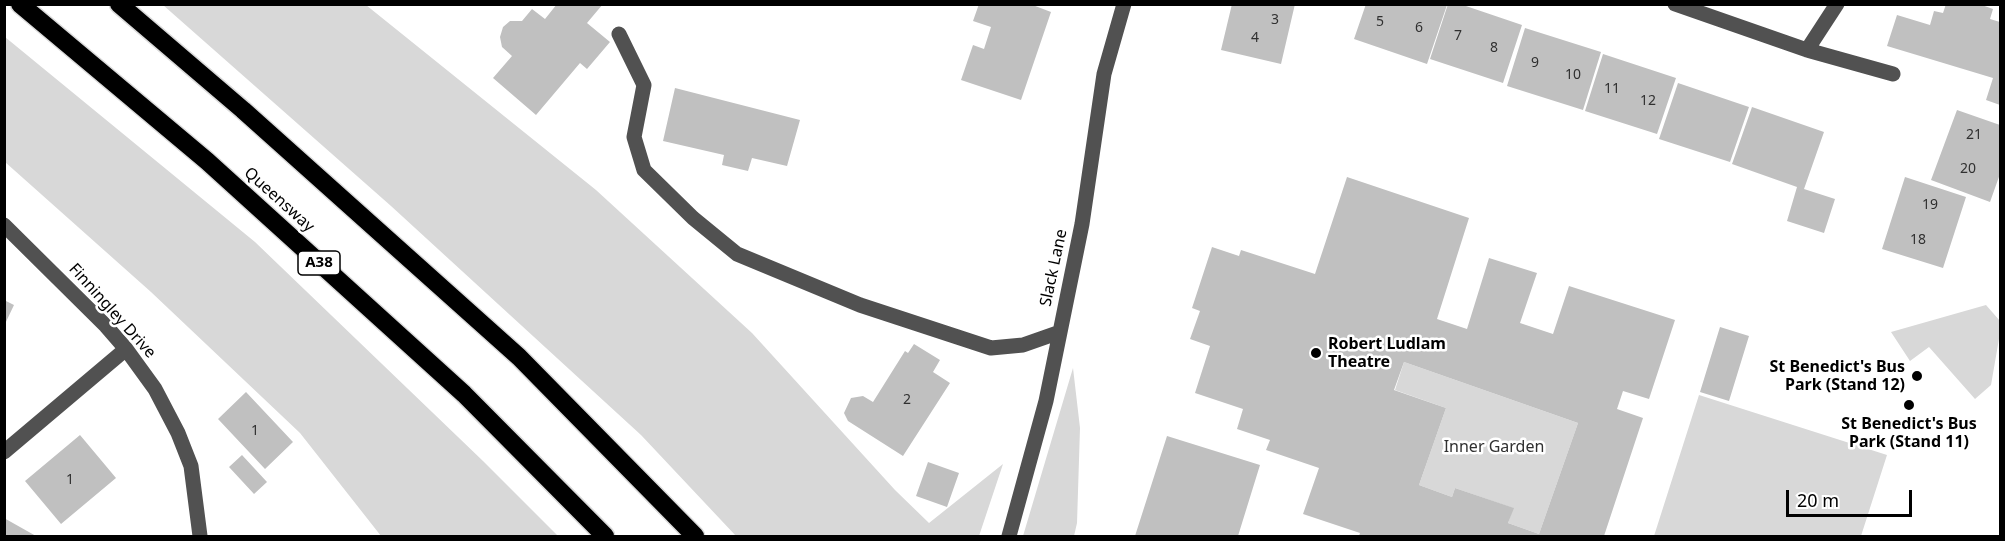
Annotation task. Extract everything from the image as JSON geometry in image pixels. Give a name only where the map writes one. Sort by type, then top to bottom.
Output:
[{"type":"highway","name":"Queensway","points":[[20,4],[207,161],[464,394],[604,537]]},
{"type":"highway","points":[[118,4],[243,110],[519,357],[695,537]]},
{"type":"street","name":"Slack Lane","points":[[1009,537],[1046,401],[1082,224],[1104,74],[1124,4]]},
{"type":"street","points":[[1675,4],[1807,50],[1893,74]]},
{"type":"street","points":[[1807,50],[1837,4]]},
{"type":"street","points":[[619,33],[644,85],[634,137],[644,170],[693,218],[737,254],[860,305],[991,348],[1023,345],[1060,332]]},
{"type":"street","name":"Finningley Drive","points":[[4,225],[42,261],[126,349],[155,389],[191,466],[200,537]]},
{"type":"street","points":[[4,452],[126,349]]},
{"type":"green space","points":[[163,5],[366,5],[596,190],[752,333],[895,490],[929,523],[1003,464],[979,536],[736,536],[641,435],[391,206]]},
{"type":"green space","points":[[5,37],[255,242],[558,536],[381,536],[300,433],[151,292],[5,162]]},
{"type":"green space","points":[[1986,305],[2000,321],[2000,333],[1991,385],[1975,399],[1929,347],[1910,361],[1891,332]]},
{"type":"green space","name":"Inner Garden","points":[[1404,362],[1578,423],[1539,534],[1508,523],[1513,508],[1455,488],[1452,497],[1419,485],[1446,408],[1395,390]]},
{"type":"green space","points":[[1073,368],[1080,428],[1077,523],[1074,536],[1023,536]]},
{"type":"green space","points":[[1699,395],[1887,455],[1861,536],[1654,536]]},
{"type":"building","points":[[557,4],[603,4],[587,23],[610,42],[587,69],[580,63],[536,115],[493,78],[512,56],[502,47],[500,37],[503,27],[510,21],[522,21],[532,9],[545,19]]},
{"type":"building","points":[[979,4],[1030,4],[1051,12],[1021,100],[961,80],[973,45],[984,49],[991,27],[973,21]]},
{"type":"building","points":[[1232,4],[1295,4],[1281,64],[1221,50]]},
{"type":"building","points":[[1366,4],[1447,5],[1427,64],[1354,39]]},
{"type":"building","points":[[1448,4],[1460,4],[1522,25],[1503,83],[1430,59]]},
{"type":"building","points":[[1946,4],[1979,4],[1993,9],[1990,19],[2000,22],[2000,105],[1986,100],[1993,78],[1887,46],[1897,15],[1930,25],[1934,11],[1943,13]]},
{"type":"building","points":[[1525,28],[1601,52],[1583,110],[1507,86]]},
{"type":"building","points":[[1603,54],[1676,78],[1657,134],[1585,111]]},
{"type":"building","points":[[1678,83],[1749,107],[1730,162],[1659,139]]},
{"type":"building","points":[[675,88],[800,120],[787,166],[752,158],[748,171],[722,165],[724,155],[663,141]]},
{"type":"building","points":[[1752,107],[1824,132],[1804,189],[1835,199],[1824,233],[1787,221],[1797,187],[1732,164]]},
{"type":"building","points":[[1957,110],[2000,125],[2000,174],[1990,202],[1931,180]]},
{"type":"building","points":[[1347,177],[1469,218],[1437,319],[1467,329],[1489,258],[1537,273],[1520,323],[1553,334],[1569,286],[1675,320],[1649,399],[1623,391],[1617,409],[1643,418],[1604,536],[1359,536],[1360,533],[1303,514],[1319,468],[1266,450],[1270,440],[1237,429],[1243,409],[1195,393],[1210,346],[1190,339],[1200,311],[1192,308],[1212,247],[1239,256],[1241,250],[1315,274]],"holes":[[[1404,362],[1578,423],[1539,534],[1508,523],[1514,508],[1455,488],[1452,497],[1419,485],[1446,408],[1394,390]]]},
{"type":"building","points":[[1905,177],[1966,197],[1943,268],[1882,249]]},
{"type":"building","points":[[4,300],[14,305],[4,326]]},
{"type":"building","points":[[1720,327],[1749,336],[1729,401],[1700,392]]},
{"type":"building","points":[[914,344],[940,360],[933,372],[950,383],[903,456],[848,421],[844,413],[851,398],[863,396],[873,402],[905,351],[908,353]]},
{"type":"building","points":[[246,392],[293,442],[265,469],[218,419]]},
{"type":"building","points":[[80,435],[116,478],[61,524],[25,481]]},
{"type":"building","points":[[1167,436],[1260,465],[1238,536],[1135,536]]},
{"type":"building","points":[[242,455],[267,482],[254,494],[229,467]]},
{"type":"building","points":[[928,462],[959,473],[947,507],[916,496]]},
{"type":"building","points":[[4,518],[36,536],[4,536]]},
{"type":"place","name":"Robert Ludlam Theatre","points":[[1316,353]]},
{"type":"place","name":"St Benedict's Bus Park (Stand 12)","points":[[1917,376]]},
{"type":"place","name":"St Benedict's Bus Park (Stand 11)","points":[[1909,405]]}]
